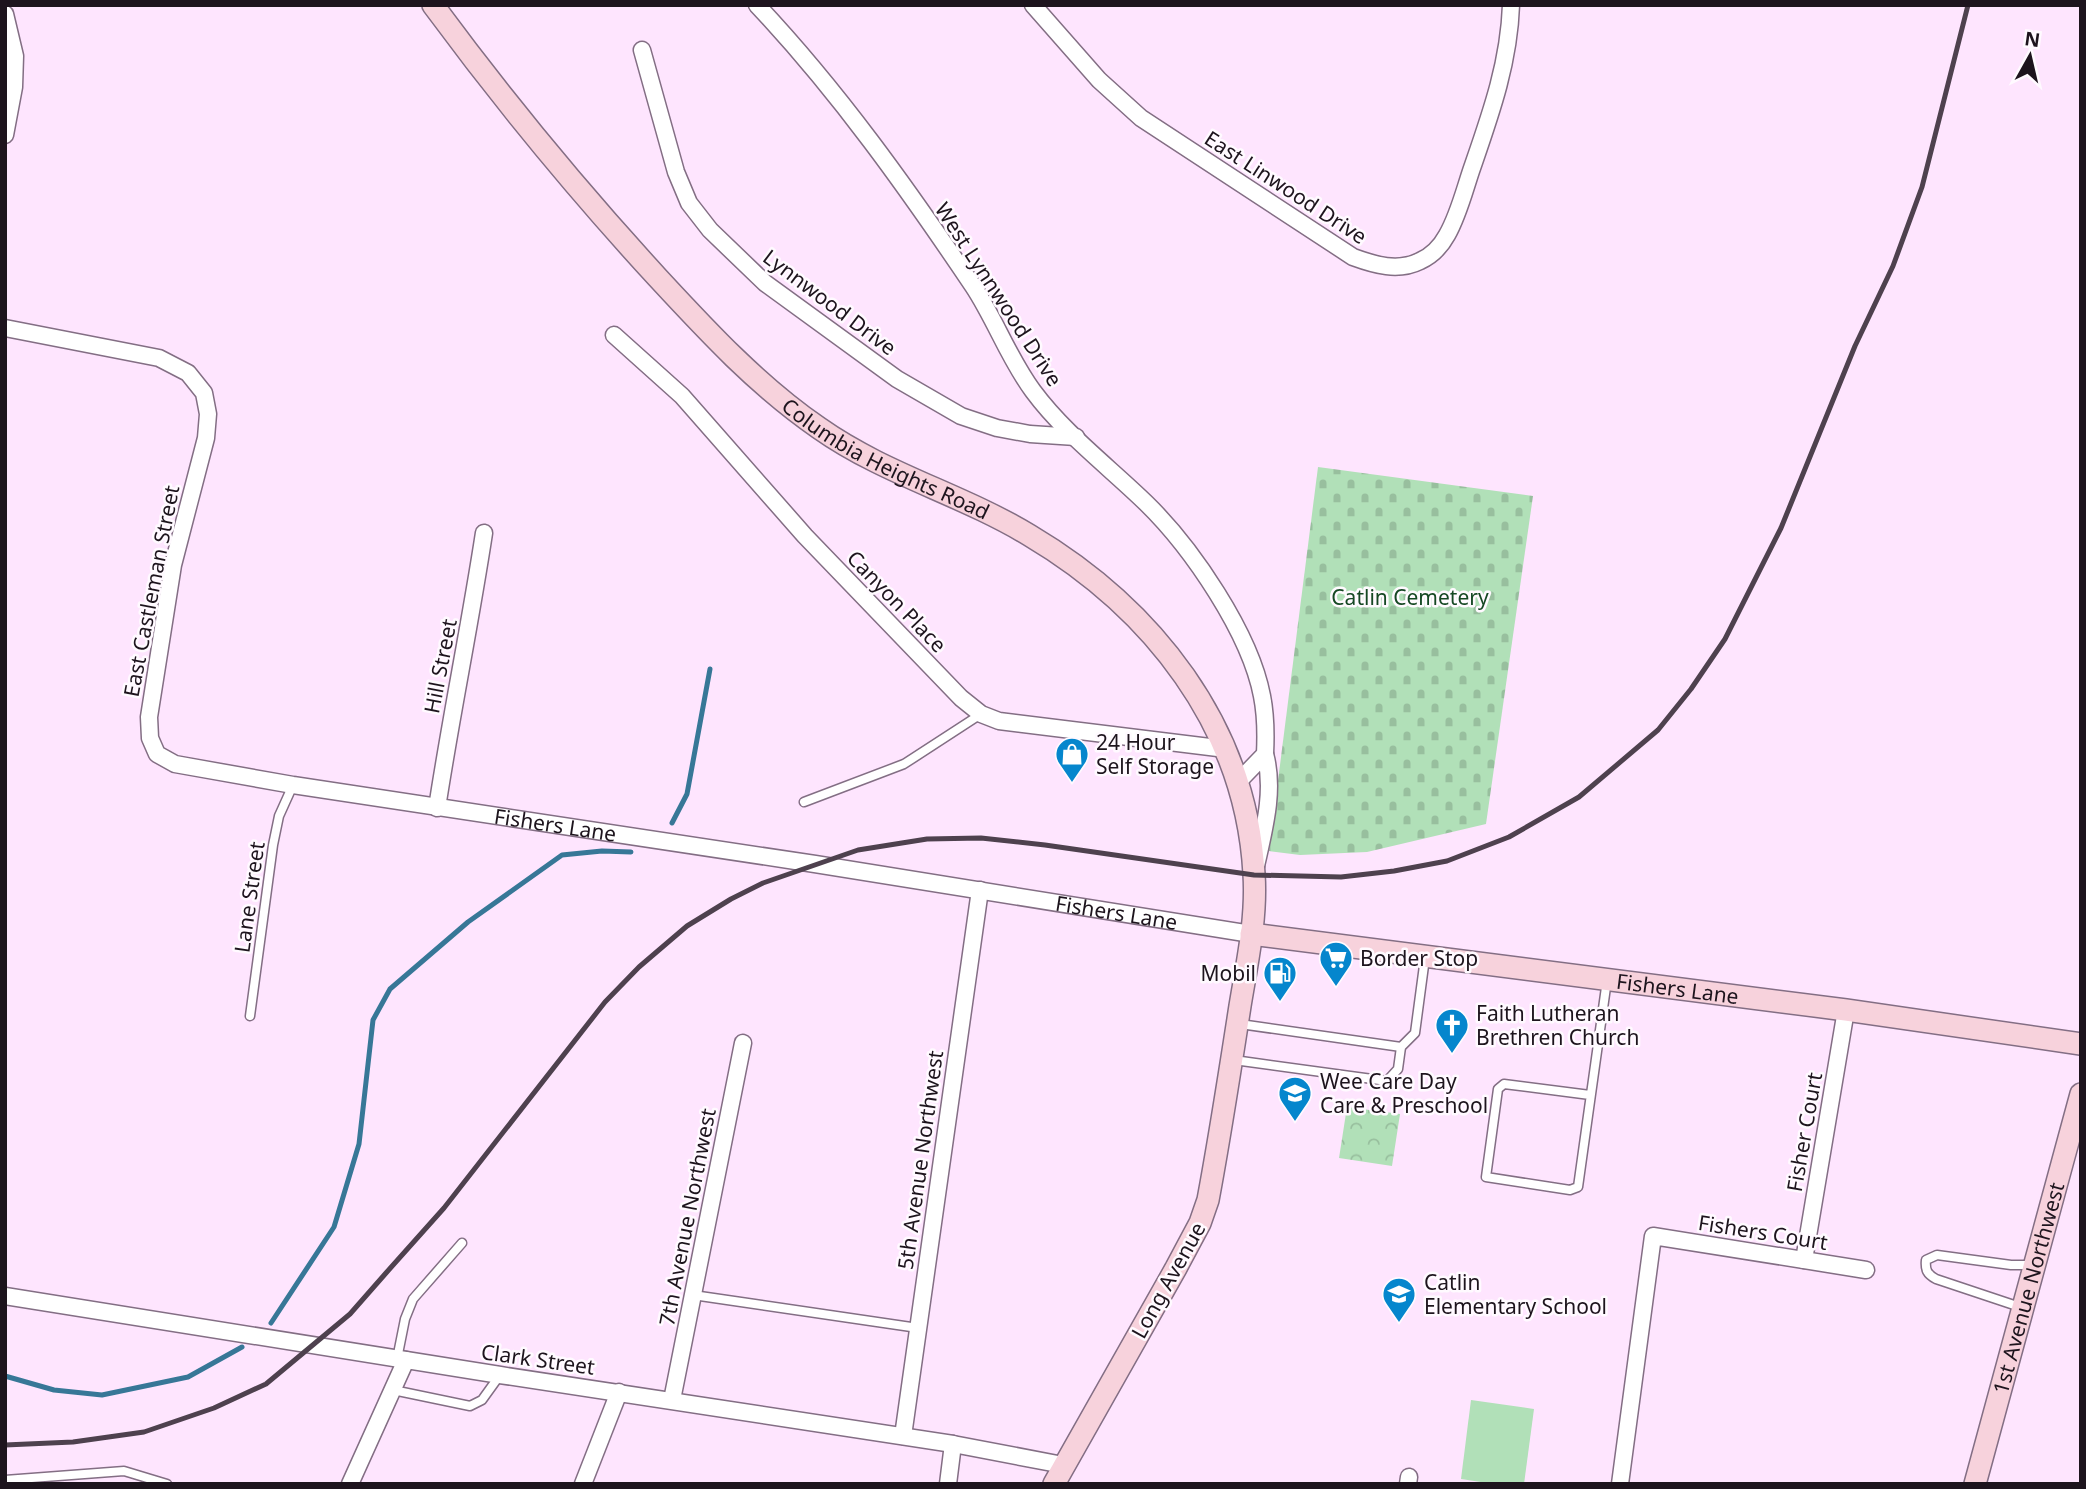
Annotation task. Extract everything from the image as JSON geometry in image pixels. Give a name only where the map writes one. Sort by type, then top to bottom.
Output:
[{"type":"street","name":"Columbia Heights Road","points":[[433,5],[560,169],[720,344],[769,389],[818,428],[868,459],[982,510],[1027,534],[1103,586],[1140,621],[1171,656],[1200,699],[1239,781],[1249,830],[1254,875],[1251,934]]},
{"type":"street","name":"West Lynnwood Drive","points":[[757,5],[832,90],[864,132],[975,289],[1033,391],[1076,437],[1149,506],[1207,579],[1231,618],[1262,694],[1266,721],[1265,754],[1270,772],[1265,828],[1254,875]]},
{"type":"street","name":"East Linwood Drive","points":[[1032,5],[1099,80],[1141,118],[1353,257],[1378,266],[1404,267],[1420,261],[1434,251],[1447,236],[1458,211],[1504,68],[1510,37],[1511,5]]},
{"type":"street","points":[[5,15],[15,56],[5,135]]},
{"type":"street","name":"Lynnwood Drive","points":[[642,50],[676,172],[689,203],[710,230],[765,283],[897,379],[961,416],[997,428],[1030,434],[1076,437]]},
{"type":"street","name":"East Castleman Street","points":[[5,328],[159,358],[188,373],[204,393],[208,414],[205,438],[173,565],[149,717],[150,738],[157,754]]},
{"type":"street","name":"Canyon Place","points":[[614,335],[682,396],[805,536],[961,698],[981,714],[999,721],[1226,750]]},
{"type":"street","name":"Hill Street","points":[[437,808],[447,737],[471,623],[484,533]]},
{"type":"street","name":"Fishers Lane","points":[[157,754],[175,764],[293,785],[1251,934],[1846,1010],[2081,1044]]},
{"type":"street","points":[[1239,781],[1265,754]]},
{"type":"street","name":"5th Avenue Northwest","points":[[903,1436],[980,890]]},
{"type":"street","name":"Long Avenue","points":[[1059,1475],[1200,1223],[1210,1187],[1251,934]]},
{"type":"street","name":"Fisher Court","points":[[1804,1261],[1846,1010]]},
{"type":"street","name":"7th Avenue Northwest","points":[[672,1400],[743,1043]]},
{"type":"street","name":"1st Avenue Northwest","points":[[1975,1484],[2081,1094]]},
{"type":"street","name":"Fishers Court","points":[[1620,1484],[1653,1236],[1866,1270]]},
{"type":"street","name":"Clark Street","points":[[5,1296],[401,1360],[953,1444],[1059,1475]]},
{"type":"street","points":[[349,1484],[393,1391],[401,1360]]},
{"type":"street","points":[[583,1484],[620,1392]]},
{"type":"street","points":[[948,1484],[953,1444]]},
{"type":"lane","points":[[804,802],[904,764],[981,714]]},
{"type":"lane","name":"Lane Street","points":[[250,1016],[273,845],[279,816],[293,785]]},
{"type":"lane","points":[[1231,1059],[1387,1081],[1398,1069],[1401,1047],[1415,1033],[1426,956]]},
{"type":"lane","points":[[1590,1095],[1504,1084],[1498,1089],[1486,1177],[1570,1189],[1578,1187],[1607,979]]},
{"type":"lane","points":[[1237,1024],[1401,1047]]},
{"type":"lane","points":[[401,1360],[405,1319],[413,1299],[462,1243]]},
{"type":"lane","points":[[2024,1308],[1936,1279],[1928,1274],[1925,1268],[1926,1260],[1937,1255],[2011,1265],[2035,1265]]},
{"type":"lane","points":[[693,1295],[918,1328]]},
{"type":"lane","points":[[393,1391],[470,1406],[482,1400],[500,1375]]},
{"type":"lane","points":[[5,1480],[124,1471],[167,1484]]},
{"type":"green space","name":"Catlin Cemetery","points":[[1318,467],[1533,496],[1486,824],[1367,852],[1300,855],[1269,851]]},
{"type":"green space","points":[[1347,1107],[1400,1114],[1392,1166],[1339,1158]]},
{"type":"green space","points":[[1471,1400],[1534,1409],[1524,1484],[1494,1484],[1461,1479]]},
{"type":"waterway","points":[[672,823],[687,794],[710,669]]},
{"type":"waterway","points":[[271,1323],[334,1227],[359,1144],[373,1020],[390,989],[468,922],[562,855],[602,851],[631,852]]},
{"type":"waterway","points":[[5,1376],[54,1390],[102,1395],[188,1377],[242,1347]]},
{"type":"railway","points":[[5,1445],[73,1442],[144,1432],[214,1408],[266,1384],[350,1314],[444,1208],[605,1002],[639,967],[687,926],[763,883],[858,850],[927,839],[981,838],[1254,875],[1341,877],[1447,861],[1509,837],[1579,797],[1658,730],[1691,689],[1725,639],[1781,528],[1855,346],[1893,266],[1922,187],[1968,5]]},
{"type":"place","name":"24 Hour Self Storage","points":[[1072,784]]},
{"type":"place","name":"Border Stop","points":[[1336,988]]},
{"type":"place","name":"Mobil","points":[[1280,1003]]},
{"type":"place","name":"Faith Lutheran Brethren Church","points":[[1452,1055]]},
{"type":"place","name":"Wee Care Day Care & Preschool","points":[[1295,1123]]},
{"type":"place","name":"Catlin Elementary School","points":[[1399,1324]]}]
